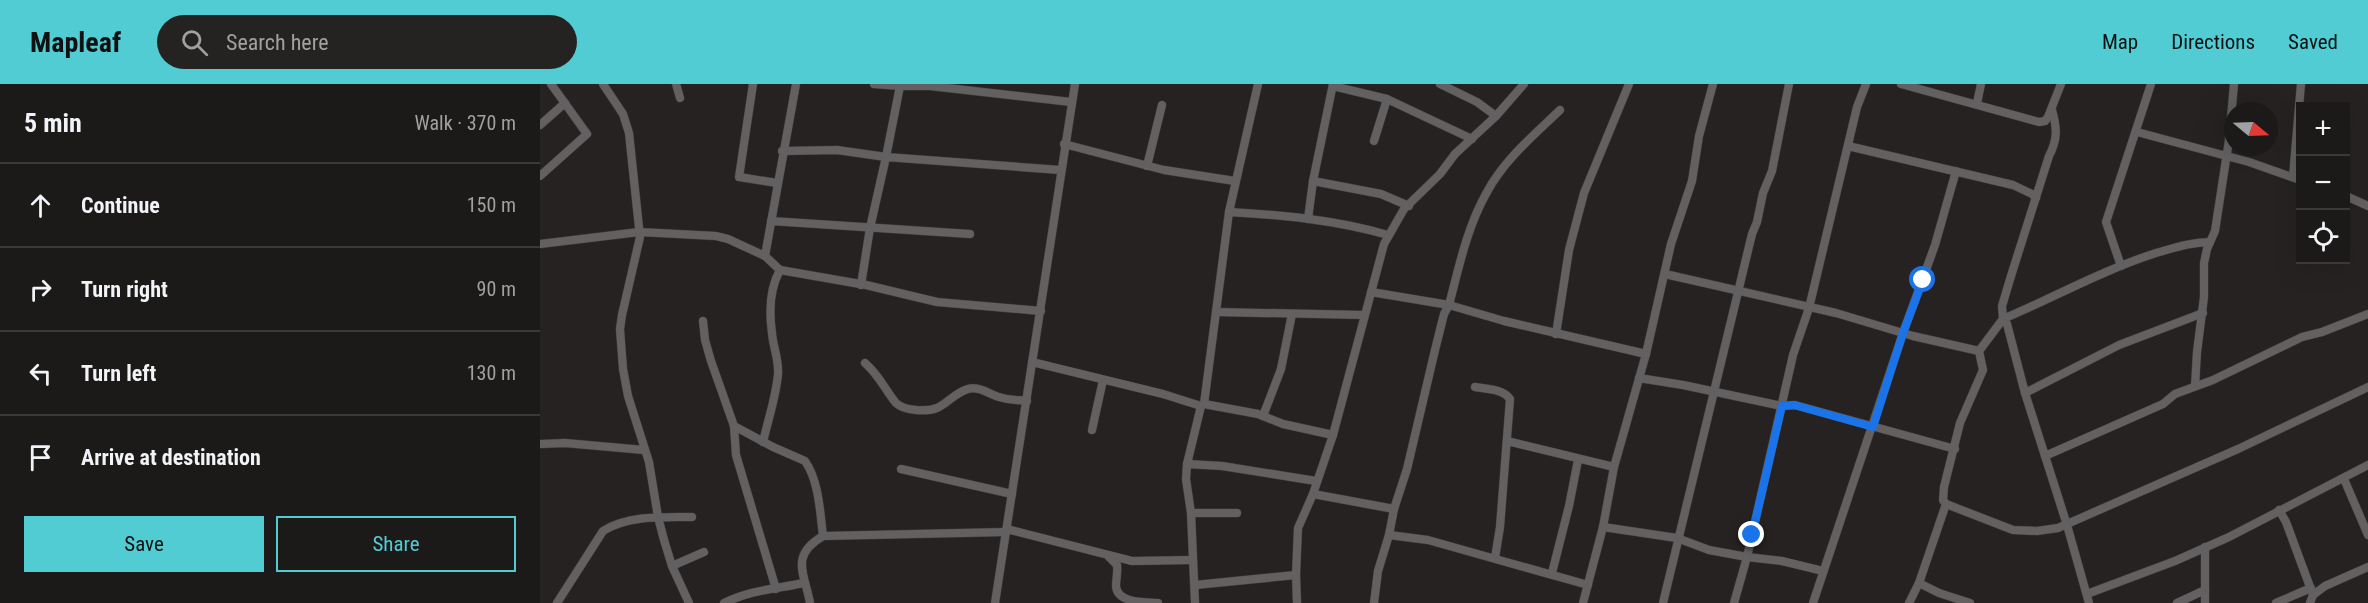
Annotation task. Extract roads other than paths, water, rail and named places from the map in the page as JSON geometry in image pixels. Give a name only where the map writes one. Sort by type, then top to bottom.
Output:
[{"type":"street","points":[[540,176],[587,134],[551,84]]},
{"type":"street","points":[[603,84],[622,114],[629,133],[639,232],[639,246],[620,328],[628,396],[649,462],[658,517],[672,566],[689,603]]},
{"type":"street","points":[[676,84],[680,98]]},
{"type":"street","points":[[753,84],[739,177],[777,183]]},
{"type":"street","points":[[765,255],[782,151],[796,84]]},
{"type":"street","points":[[874,84],[930,86],[1071,102]]},
{"type":"street","points":[[995,603],[1075,84]]},
{"type":"street","points":[[1195,603],[1191,513],[1187,496],[1186,464],[1203,405],[1229,212],[1258,84]]},
{"type":"street","points":[[1440,84],[1477,102],[1496,116]]},
{"type":"street","points":[[1297,603],[1298,528],[1313,494],[1333,435],[1364,315],[1388,235],[1404,209],[1496,116],[1524,84]]},
{"type":"street","points":[[1557,334],[1567,260],[1584,193],[1629,84]]},
{"type":"street","points":[[1583,603],[1603,527],[1614,468],[1646,354],[1671,244],[1692,181],[1699,136],[1713,84]]},
{"type":"street","points":[[1663,603],[1737,291],[1759,215],[1762,193],[1772,171],[1789,84]]},
{"type":"street","points":[[1734,603],[1747,557],[1793,355],[1809,308],[1857,107],[1866,84]]},
{"type":"street","points":[[1901,84],[2039,122],[2045,121],[2052,110],[2061,84]]},
{"type":"street","points":[[1977,104],[1981,84]]},
{"type":"street","points":[[2121,266],[2106,222],[2151,84]]},
{"type":"street","points":[[2195,386],[2203,313],[2204,263],[2215,231],[2234,84]]},
{"type":"street","points":[[2298,156],[2301,84]]},
{"type":"street","points":[[861,285],[870,228],[900,85]]},
{"type":"street","points":[[1308,219],[1313,181],[1333,85],[1387,99],[1472,139]]},
{"type":"street","points":[[1374,141],[1387,99]]},
{"type":"street","points":[[540,125],[565,103]]},
{"type":"street","points":[[1148,166],[1162,105]]},
{"type":"street","points":[[1374,603],[1378,571],[1407,469],[1439,332],[1449,305],[1465,245],[1486,192],[1511,159],[1560,110]]},
{"type":"street","points":[[2052,110],[2058,128],[2054,146],[2002,306],[2003,319],[2007,324],[2025,393],[2088,599],[2205,548],[2368,465]]},
{"type":"street","points":[[2137,132],[2296,178]]},
{"type":"street","points":[[1064,144],[1148,166],[1235,181]]},
{"type":"street","points":[[1848,146],[2013,185],[2036,198]]},
{"type":"street","points":[[782,151],[837,150],[886,158],[1060,170]]},
{"type":"street","points":[[1814,603],[1903,333],[1935,246],[1956,171]]},
{"type":"street","points":[[1313,181],[1381,194],[1409,206]]},
{"type":"street","points":[[2350,198],[2368,206]]},
{"type":"street","points":[[1229,212],[1338,222],[1388,235]]},
{"type":"street","points":[[771,221],[970,234]]},
{"type":"street","points":[[540,244],[639,232],[716,236],[765,255],[780,270],[937,302],[1041,311]]},
{"type":"street","points":[[1909,603],[1919,583],[1946,504],[1943,494],[1944,487],[1960,423],[1983,370],[1979,351],[2003,319],[2053,298],[2092,277],[2121,266],[2184,244],[2210,242]]},
{"type":"street","points":[[763,442],[778,374],[777,354],[772,334],[771,297],[775,278],[780,270]]},
{"type":"street","points":[[1665,274],[1836,313],[1903,333],[1979,351]]},
{"type":"street","points":[[1371,292],[1449,305],[1557,334],[1646,354]]},
{"type":"street","points":[[1216,312],[1364,315]]},
{"type":"street","points":[[2025,393],[2119,345],[2203,313]]},
{"type":"street","points":[[1263,416],[1281,369],[1292,314]]},
{"type":"street","points":[[2045,456],[2163,404],[2175,394],[2227,373],[2302,337],[2322,332],[2368,314]]},
{"type":"street","points":[[703,321],[708,350],[734,426],[736,455],[776,589]]},
{"type":"street","points":[[1032,362],[1203,405],[1263,416],[1283,424],[1333,435]]},
{"type":"street","points":[[865,363],[880,377],[896,403],[901,406],[919,410],[937,408],[969,388],[976,388],[1001,398],[1027,401]]},
{"type":"street","points":[[1639,378],[1782,406],[1794,405],[1955,449]]},
{"type":"street","points":[[1092,430],[1103,380]]},
{"type":"street","points":[[1475,387],[1507,394],[1510,399],[1495,558]]},
{"type":"street","points":[[1946,504],[2013,530],[2037,531],[2067,525],[2238,449],[2368,387]]},
{"type":"street","points":[[734,426],[801,459],[808,466],[819,505],[823,536]]},
{"type":"street","points":[[1507,441],[1614,468]]},
{"type":"street","points":[[540,444],[565,443],[644,450]]},
{"type":"street","points":[[1552,573],[1578,460]]},
{"type":"street","points":[[1186,464],[1221,465],[1316,481]]},
{"type":"street","points":[[901,469],[1012,494]]},
{"type":"street","points":[[2344,479],[2368,536]]},
{"type":"street","points":[[1313,494],[1394,509]]},
{"type":"street","points":[[2279,510],[2286,522],[2312,591],[2310,603]]},
{"type":"street","points":[[1191,513],[1237,513]]},
{"type":"street","points":[[557,603],[603,531],[620,524],[658,517],[692,517]]},
{"type":"street","points":[[1603,527],[1677,538],[1709,550],[1782,561],[1823,572]]},
{"type":"street","points":[[810,603],[802,566],[806,552],[823,536],[1006,531],[1132,561],[1193,560]]},
{"type":"street","points":[[1389,535],[1428,540],[1552,573],[1588,585]]},
{"type":"street","points":[[2205,548],[2205,603]]},
{"type":"street","points":[[672,566],[704,552]]},
{"type":"street","points":[[1107,556],[1117,565],[1116,588],[1120,597],[1126,601],[1158,603]]},
{"type":"street","points":[[2276,603],[2325,586],[2368,567]]},
{"type":"street","points":[[1195,585],[1296,575]]},
{"type":"street","points":[[724,603],[752,591],[804,583]]},
{"type":"street","points":[[1919,583],[1939,593],[1970,603]]},
{"type":"street","points":[[2177,603],[2205,590]]}]
